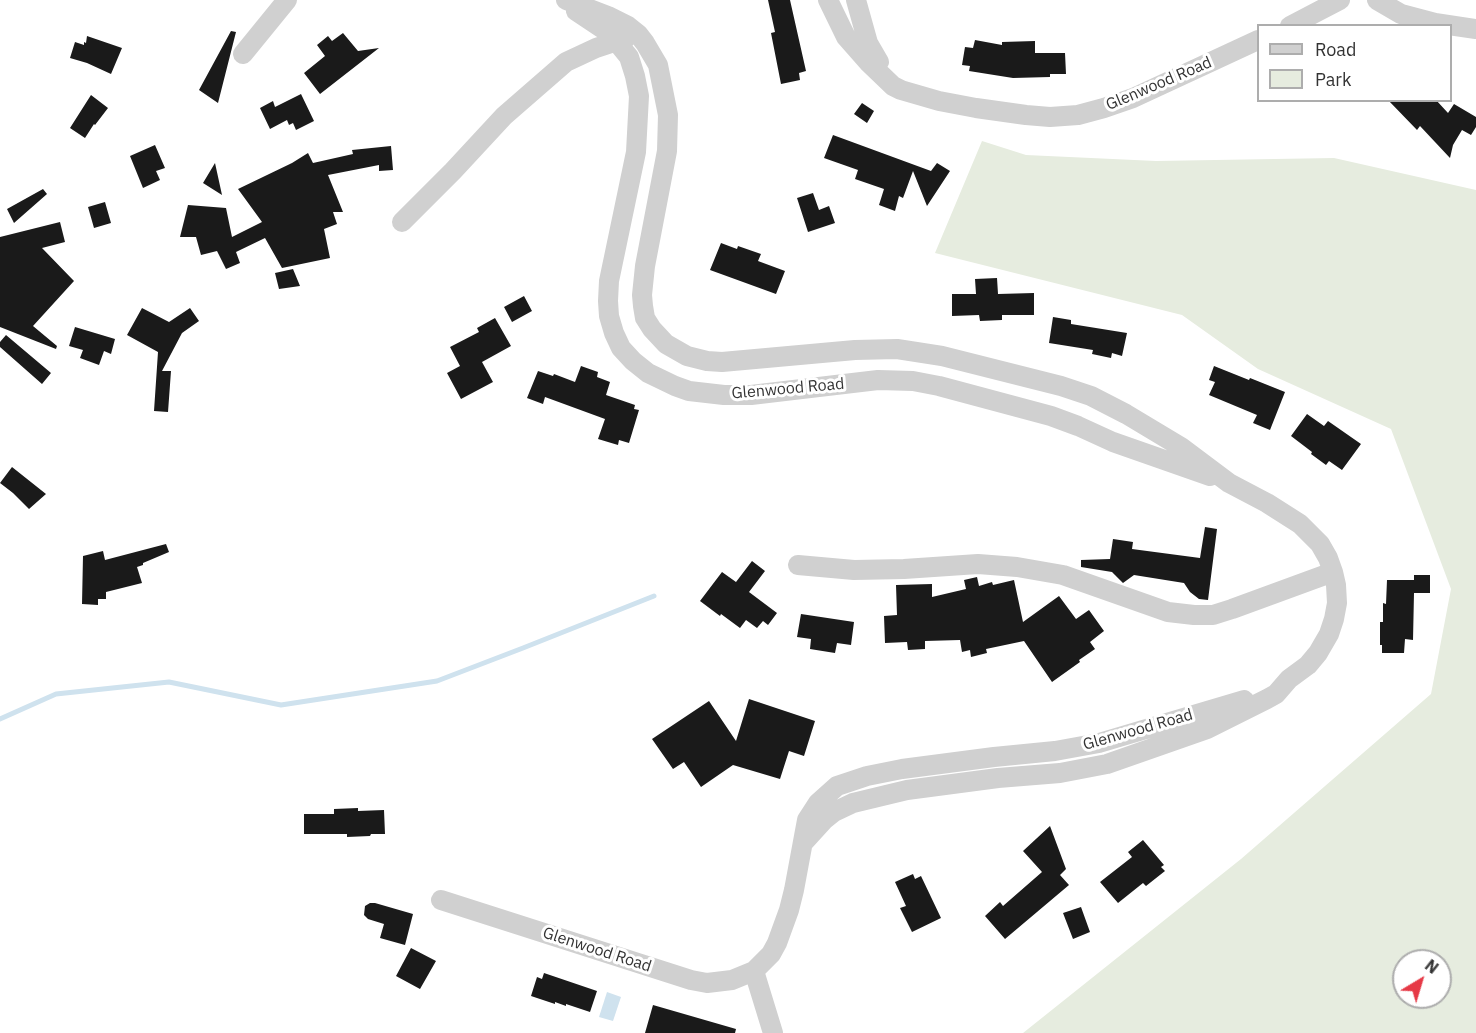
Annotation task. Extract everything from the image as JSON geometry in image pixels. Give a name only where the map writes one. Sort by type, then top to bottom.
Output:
[{"type":"street","points":[[243,54],[287,0]]},
{"type":"street","name":"Glenwood Road","points":[[441,900],[691,980],[707,983],[732,980],[754,971],[771,954],[783,930],[795,890],[807,820],[818,803],[837,786],[849,781],[902,769],[1055,751],[1099,743],[1240,701],[1290,679],[1308,665],[1329,634],[1337,603],[1336,585],[1328,558],[1320,544],[1300,524],[1229,483],[1113,442],[1051,416],[913,381],[878,380],[751,395],[724,395],[689,391],[648,373],[621,348],[612,324],[608,301],[609,281],[636,152],[639,96],[632,64],[624,50],[603,29],[562,0]]},
{"type":"street","name":"Glenwood Road","points":[[566,0],[628,26],[638,34],[652,52],[658,65],[668,115],[667,151],[642,289],[645,318],[666,344],[687,356],[722,362],[855,350],[897,349],[973,363],[1091,396],[1181,447],[1229,483]]},
{"type":"street","name":"Glenwood Road","points":[[828,0],[846,37],[893,86],[939,101],[1026,115],[1050,117],[1078,115],[1133,98],[1257,40]]},
{"type":"street","name":"Glenwood Road","points":[[856,0],[864,32],[874,56],[886,70],[915,93]]},
{"type":"street","points":[[1294,24],[1340,0]]},
{"type":"street","points":[[1377,0],[1401,15],[1443,24]]},
{"type":"street","points":[[1452,25],[1476,28]]},
{"type":"street","points":[[402,222],[504,116],[566,62],[596,48],[638,34]]},
{"type":"street","points":[[798,565],[854,570],[978,564],[1017,567],[1063,575],[1168,612],[1194,615],[1213,615],[1333,572]]},
{"type":"street","points":[[754,971],[772,1033]]},
{"type":"green space","points":[[982,141],[1026,155],[1156,161],[1334,158],[1476,190],[1476,1033],[1023,1033],[1241,859],[1431,694],[1451,589],[1391,429],[1258,369],[1182,315],[935,253]]},
{"type":"water","points":[[607,992],[621,997],[613,1021],[599,1017]]},
{"type":"building","points":[[768,0],[790,0],[806,71],[799,73],[800,80],[781,84],[771,33],[775,32]]},
{"type":"building","points":[[231,31],[236,32],[218,103],[199,90]]},
{"type":"building","points":[[343,33],[358,51],[379,48],[320,94],[304,73],[325,56],[317,45],[328,36],[332,41]]},
{"type":"building","points":[[87,36],[122,48],[111,74],[70,58],[75,42],[84,45]]},
{"type":"building","points":[[975,40],[1002,45],[1002,42],[1035,41],[1035,53],[1065,53],[1066,74],[1013,78],[969,71],[970,66],[962,65],[965,47],[973,48]]},
{"type":"building","points":[[301,94],[314,121],[296,130],[293,123],[289,125],[287,120],[270,129],[260,108],[273,101],[275,107]]},
{"type":"building","points":[[91,95],[108,108],[85,138],[70,128]]},
{"type":"building","points":[[1390,102],[1438,102],[1448,113],[1454,104],[1476,117],[1476,127],[1471,135],[1462,130],[1453,145],[1450,158],[1420,126],[1417,130]]},
{"type":"building","points":[[862,103],[874,111],[867,123],[854,114]]},
{"type":"building","points":[[833,135],[931,171],[937,163],[950,171],[927,206],[913,171],[903,198],[899,196],[895,211],[879,205],[884,189],[855,179],[858,170],[824,158]]},
{"type":"building","points":[[155,145],[165,168],[156,171],[160,180],[143,188],[130,156]]},
{"type":"building","points":[[391,146],[393,170],[379,171],[379,165],[328,175],[343,212],[333,212],[337,224],[324,229],[330,258],[282,268],[265,238],[236,252],[240,263],[226,269],[217,251],[201,255],[196,237],[180,237],[188,205],[226,208],[232,237],[262,222],[238,189],[308,153],[313,163],[353,154],[352,150]]},
{"type":"building","points":[[215,163],[222,195],[203,183]]},
{"type":"building","points":[[43,189],[47,194],[14,223],[7,209]]},
{"type":"building","points":[[813,193],[819,210],[829,206],[835,223],[808,232],[797,198]]},
{"type":"building","points":[[105,202],[111,223],[94,228],[88,207]]},
{"type":"building","points":[[60,222],[65,242],[42,248],[74,281],[33,326],[57,346],[56,349],[0,327],[0,237]]},
{"type":"building","points":[[721,243],[761,254],[758,261],[785,271],[776,294],[710,270]]},
{"type":"building","points":[[293,269],[300,286],[279,289],[275,273]]},
{"type":"building","points":[[997,278],[998,294],[1034,293],[1034,315],[1002,315],[1002,320],[980,321],[979,315],[952,316],[952,294],[976,294],[975,279]]},
{"type":"building","points":[[524,296],[532,311],[512,322],[504,307]]},
{"type":"building","points":[[142,308],[169,322],[190,308],[199,321],[182,333],[162,371],[171,371],[168,412],[154,411],[158,352],[127,335]]},
{"type":"building","points":[[1053,317],[1071,320],[1071,324],[1127,333],[1122,356],[1112,353],[1111,358],[1092,354],[1093,350],[1049,343]]},
{"type":"building","points":[[495,318],[511,346],[482,362],[493,382],[461,399],[447,373],[460,366],[450,347],[479,332],[477,328]]},
{"type":"building","points":[[75,327],[115,339],[111,354],[104,351],[99,365],[80,358],[83,350],[69,346]]},
{"type":"building","points":[[6,335],[51,373],[42,384],[0,347],[0,342]]},
{"type":"building","points":[[581,366],[598,372],[597,377],[610,382],[606,395],[635,405],[634,409],[639,410],[629,443],[619,440],[618,445],[598,439],[605,419],[545,397],[543,404],[527,398],[538,371],[575,382]]},
{"type":"building","points":[[1214,366],[1285,392],[1270,430],[1253,423],[1257,415],[1209,395],[1215,382],[1209,380]]},
{"type":"building","points":[[1307,414],[1324,426],[1328,421],[1361,444],[1342,470],[1329,461],[1326,465],[1291,436]]},
{"type":"building","points":[[12,467],[46,494],[29,509],[0,483]]},
{"type":"building","points":[[1205,527],[1217,529],[1208,600],[1199,599],[1184,583],[1134,575],[1123,583],[1112,572],[1081,567],[1081,560],[1110,559],[1113,539],[1133,542],[1132,549],[1200,558]]},
{"type":"building","points":[[166,544],[169,552],[137,567],[142,583],[106,592],[106,599],[98,599],[98,605],[82,604],[83,556],[103,551],[105,560]]},
{"type":"building","points":[[752,561],[765,571],[749,592],[777,613],[768,625],[763,621],[757,628],[746,620],[740,628],[700,601],[722,572],[736,582]]},
{"type":"building","points":[[1414,575],[1430,575],[1430,593],[1414,593],[1413,640],[1405,639],[1404,653],[1382,653],[1380,622],[1383,622],[1383,603],[1386,604],[1387,580],[1414,580]]},
{"type":"building","points":[[977,577],[979,586],[1014,580],[1023,622],[1059,596],[1076,619],[1089,610],[1104,631],[1090,642],[1095,649],[1052,682],[1024,641],[986,649],[987,653],[971,657],[970,650],[962,652],[960,640],[925,641],[925,649],[908,650],[907,642],[885,643],[884,616],[897,615],[896,585],[932,584],[932,597],[966,589],[964,580]]},
{"type":"building","points":[[801,614],[854,622],[851,645],[837,643],[835,653],[810,649],[811,639],[797,637]]},
{"type":"building","points":[[749,699],[815,721],[804,756],[789,751],[780,779],[733,765],[701,787],[684,762],[673,769],[652,739],[709,701],[736,741]]},
{"type":"building","points":[[358,808],[358,811],[384,810],[385,834],[347,837],[347,834],[304,834],[304,814],[334,814],[334,809]]},
{"type":"building","points":[[1050,826],[1066,869],[1060,875],[1069,885],[1005,939],[985,916],[1000,902],[1003,906],[1042,872],[1023,851]]},
{"type":"building","points":[[1143,840],[1164,865],[1161,867],[1165,871],[1146,886],[1143,883],[1118,903],[1100,882],[1132,857],[1128,852]]},
{"type":"building","points":[[913,874],[915,879],[921,876],[941,918],[912,932],[900,908],[906,906],[895,882]]},
{"type":"building","points":[[370,903],[413,914],[405,945],[380,938],[384,924],[368,919],[364,915],[365,906]]},
{"type":"building","points":[[1081,907],[1090,932],[1073,939],[1063,913]]},
{"type":"building","points":[[411,948],[436,961],[420,989],[396,976]]},
{"type":"building","points":[[544,973],[597,991],[590,1012],[531,996],[537,977],[542,979]]},
{"type":"building","points":[[653,1005],[736,1029],[735,1033],[645,1033]]},
{"type":"waterway","points":[[0,719],[56,694],[169,682],[281,705],[437,681],[654,596]]}]
